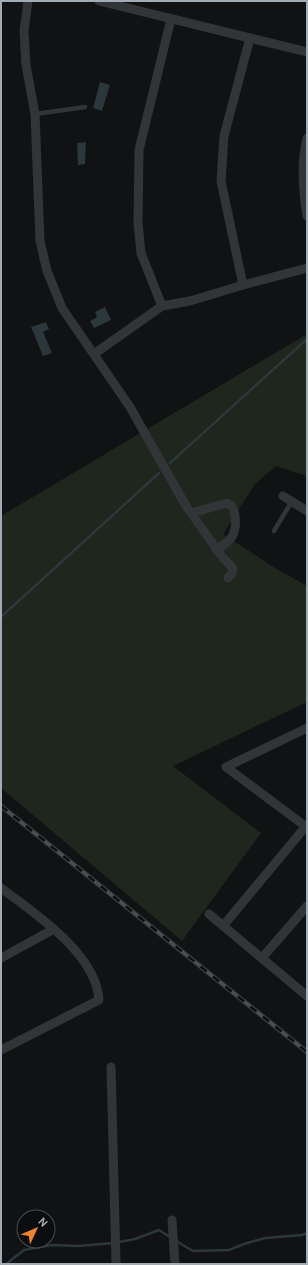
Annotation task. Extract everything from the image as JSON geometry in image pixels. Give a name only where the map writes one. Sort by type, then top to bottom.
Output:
[{"type":"street","points":[[28,1],[24,31],[26,65],[35,114],[40,241],[48,271],[62,308],[130,407],[191,513],[225,561],[232,567],[232,573],[228,578]]},
{"type":"street","points":[[99,1],[307,52]]},
{"type":"street","points":[[162,306],[141,253],[138,223],[139,150],[171,19]]},
{"type":"street","points":[[243,285],[221,181],[224,136],[250,38]]},
{"type":"street","points":[[307,138],[304,149],[304,197],[307,216]]},
{"type":"street","points":[[94,354],[162,306],[190,301],[307,268]]},
{"type":"street","points":[[282,496],[307,511]]},
{"type":"street","points":[[191,513],[227,503],[232,505],[234,508],[236,524],[235,531],[227,543],[216,549]]},
{"type":"street","points":[[223,926],[306,825],[226,767],[307,728]]},
{"type":"street","points":[[1,888],[54,929],[78,953],[85,963],[99,991],[99,1000],[1,1050]]},
{"type":"street","points":[[262,958],[307,906]]},
{"type":"street","points":[[209,914],[305,991]]},
{"type":"street","points":[[1,958],[54,929]]},
{"type":"street","points":[[111,1067],[116,1264]]},
{"type":"street","points":[[172,1220],[175,1264]]},
{"type":"lane","points":[[35,114],[85,107]]},
{"type":"lane","points":[[274,531],[292,502]]},
{"type":"shaded area","points":[[100,82],[110,85],[102,111],[93,108]]},
{"type":"shaded area","points":[[86,142],[85,164],[78,165],[77,143]]},
{"type":"shaded area","points":[[105,307],[111,320],[94,328],[90,321],[97,317],[95,312]]},
{"type":"shaded area","points":[[46,322],[49,329],[43,332],[52,353],[43,356],[31,327]]},
{"type":"shaded area","points":[[307,334],[307,476],[276,466],[255,484],[223,534],[275,568],[307,586],[307,702],[173,766],[261,833],[182,941],[1,788],[1,516]]},
{"type":"shaded area","points":[[1,802],[307,1048],[307,1056],[1,810]]},
{"type":"waterway","points":[[170,463],[307,339]]},
{"type":"waterway","points":[[1,617],[159,473]]},
{"type":"waterway","points":[[6,1264],[24,1250],[52,1245],[78,1246],[114,1243],[135,1239],[159,1230],[170,1237]]},
{"type":"waterway","points":[[176,1241],[193,1251],[229,1250],[265,1238],[302,1235],[307,1233]]},
{"type":"railway","points":[[1,806],[307,1052]]}]
